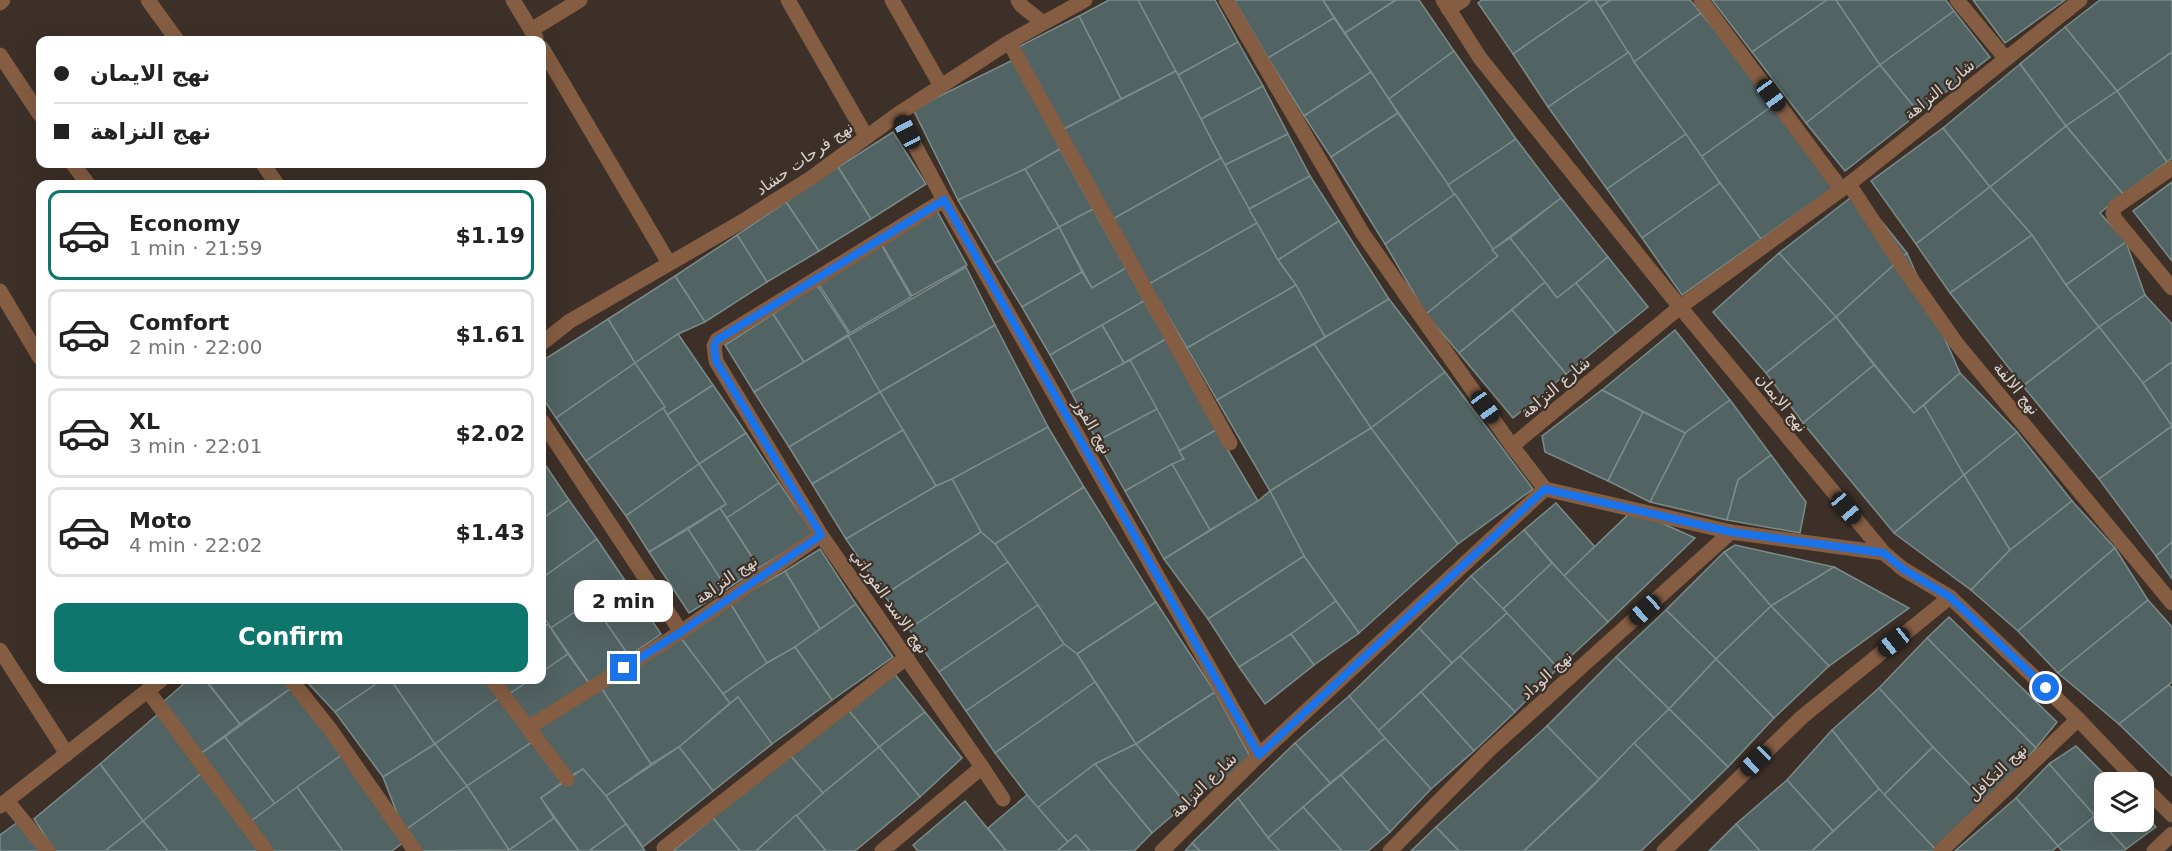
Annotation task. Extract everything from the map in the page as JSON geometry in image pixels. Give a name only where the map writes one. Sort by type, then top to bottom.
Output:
[{"type":"street","points":[[148,0],[174,36]]},
{"type":"street","points":[[513,0],[534,35],[580,0]]},
{"type":"street","points":[[788,0],[866,136]]},
{"type":"street","points":[[892,0],[940,87]]},
{"type":"street","name":"نهج فرحات حشاد","points":[[546,340],[570,321],[811,178],[898,114],[1009,42],[1085,0]]},
{"type":"street","points":[[1226,0],[1363,234],[1512,446],[1545,489],[1731,532],[1884,553]]},
{"type":"street","points":[[1445,5],[1463,0]]},
{"type":"street","name":"نهج الالفة","points":[[1701,0],[1845,187],[1957,344],[2172,603]]},
{"type":"street","points":[[1957,0],[2006,59]]},
{"type":"street","name":"شارع النزاهة","points":[[1512,446],[1680,307],[1845,187],[2080,0]]},
{"type":"street","points":[[1020,3],[1042,22]]},
{"type":"street","name":"نهج الايمان","points":[[1445,5],[1480,58],[1680,307],[1884,553],[1903,569],[1950,597],[2078,719],[2129,772]]},
{"type":"street","points":[[1009,42],[1230,443]]},
{"type":"street","points":[[0,55],[36,109]]},
{"type":"street","points":[[546,55],[669,263]]},
{"type":"street","name":"نهج الفوز","points":[[898,114],[944,200],[1259,755]]},
{"type":"street","points":[[2172,168],[2115,207],[2113,213],[2115,219],[2172,288]]},
{"type":"street","name":"نهج الاسد الفوراتي","points":[[944,200],[717,340],[714,346],[716,361],[821,535],[1003,800]]},
{"type":"street","points":[[0,291],[36,351]]},
{"type":"street","points":[[546,427],[681,632]]},
{"type":"street","name":"شارع النزاهة","points":[[1162,851],[1259,755],[1545,489]]},
{"type":"street","name":"نهج الوداد","points":[[1390,851],[1489,750],[1731,532]]},
{"type":"street","name":"نهج النزاهة","points":[[528,728],[681,632],[821,535]]},
{"type":"street","points":[[1664,851],[1802,717],[1950,597]]},
{"type":"street","points":[[0,650],[67,754]]},
{"type":"street","points":[[664,848],[906,657]]},
{"type":"street","points":[[48,851],[4,804],[157,684]]},
{"type":"street","points":[[294,684],[330,729],[415,851]]},
{"type":"street","points":[[495,684],[567,779]]},
{"type":"street","points":[[148,691],[266,851]]},
{"type":"street","name":"نهج التكافل","points":[[1941,851],[2078,719]]},
{"type":"street","points":[[882,851],[982,767]]},
{"type":"street","points":[[2154,797],[2172,815]]},
{"type":"street","points":[[2154,851],[2172,834]]},
{"type":"building","points":[[1109,0],[1138,0],[1176,71],[1121,99],[1079,16]]},
{"type":"building","points":[[1138,0],[1215,0],[1238,42],[1178,75]]},
{"type":"building","points":[[1234,0],[1323,0],[1334,18],[1268,58]]},
{"type":"building","points":[[1323,0],[1396,0],[1345,33]]},
{"type":"building","points":[[1396,0],[1419,0],[1454,51],[1389,99],[1345,33]]},
{"type":"building","points":[[1482,0],[1591,0],[1513,54],[1478,3]]},
{"type":"building","points":[[1591,0],[1595,0],[1629,52],[1548,107],[1513,54]]},
{"type":"building","points":[[1595,0],[1611,0],[1600,7]]},
{"type":"building","points":[[1611,0],[1690,0],[1701,13],[1634,62],[1600,7]]},
{"type":"building","points":[[1712,0],[1827,0],[1752,52]]},
{"type":"building","points":[[1827,0],[1836,0],[1880,65],[1806,123],[1752,52]]},
{"type":"building","points":[[1836,0],[1946,0],[1954,11],[1880,65]]},
{"type":"building","points":[[1973,0],[2065,0],[2005,43]]},
{"type":"building","points":[[2100,0],[2172,0],[2172,52],[2117,91],[2065,27]]},
{"type":"building","points":[[1954,11],[1990,57],[1919,113],[1880,65]]},
{"type":"building","points":[[1701,13],[1775,104],[1701,157],[1634,62]]},
{"type":"building","points":[[1079,16],[1121,99],[1064,129],[1018,47]]},
{"type":"building","points":[[1334,18],[1371,72],[1304,116],[1268,58]]},
{"type":"building","points":[[2065,27],[2117,91],[2066,126],[2020,64]]},
{"type":"building","points":[[1238,42],[1263,86],[1201,119],[1178,75]]},
{"type":"building","points":[[1454,51],[1516,139],[1448,185],[1389,99]]},
{"type":"building","points":[[1629,52],[1686,134],[1607,189],[1548,107]]},
{"type":"building","points":[[2172,52],[2172,158],[2167,162],[2117,91]]},
{"type":"building","points":[[1015,59],[1060,149],[1025,169],[958,200],[913,109]]},
{"type":"building","points":[[2020,64],[2066,126],[1990,187],[1943,128]]},
{"type":"building","points":[[1880,65],[1919,113],[1845,171],[1806,123]]},
{"type":"building","points":[[1176,71],[1221,158],[1113,219],[1064,129]]},
{"type":"building","points":[[1371,72],[1398,113],[1331,157],[1304,116]]},
{"type":"building","points":[[1263,86],[1288,134],[1225,165],[1201,119]]},
{"type":"building","points":[[2117,91],[2167,162],[2123,194],[2066,126]]},
{"type":"building","points":[[1775,104],[1834,187],[1761,239],[1701,157]]},
{"type":"building","points":[[1398,113],[1455,194],[1385,244],[1331,157]]},
{"type":"building","points":[[2066,126],[2123,194],[2100,213],[2126,242],[2066,285],[2032,235],[1990,187]]},
{"type":"building","points":[[1943,128],[1990,187],[1916,244],[1871,181]]},
{"type":"building","points":[[893,132],[926,184],[871,219],[838,167]]},
{"type":"building","points":[[1288,134],[1310,176],[1249,209],[1225,165]]},
{"type":"building","points":[[1686,134],[1720,183],[1642,238],[1607,189]]},
{"type":"building","points":[[1516,139],[1561,198],[1492,250],[1448,185]]},
{"type":"building","points":[[1060,149],[1093,209],[1059,227],[1025,169]]},
{"type":"building","points":[[1221,158],[1257,223],[1149,284],[1113,219]]},
{"type":"building","points":[[838,167],[871,219],[819,251],[786,202]]},
{"type":"building","points":[[1025,169],[1059,227],[995,263],[958,200]]},
{"type":"building","points":[[1310,176],[1339,221],[1278,260],[1249,209]]},
{"type":"building","points":[[2172,182],[2172,261],[2133,211]]},
{"type":"building","points":[[1720,183],[1761,239],[1682,295],[1642,238]]},
{"type":"building","points":[[1990,187],[2032,235],[1950,293],[1916,244]]},
{"type":"building","points":[[1858,192],[1907,253],[1836,317],[1779,253]]},
{"type":"building","points":[[1455,194],[1498,256],[1426,314],[1385,244]]},
{"type":"building","points":[[1561,198],[1608,257],[1557,298],[1510,238]]},
{"type":"building","points":[[786,202],[819,251],[767,282],[737,235]]},
{"type":"building","points":[[1093,209],[1126,268],[1092,288],[1059,227]]},
{"type":"building","points":[[937,211],[967,265],[912,296],[881,243]]},
{"type":"building","points":[[1339,221],[1389,299],[1325,337],[1296,285],[1278,260]]},
{"type":"building","points":[[1257,223],[1278,260],[1296,285],[1187,348],[1149,284]]},
{"type":"building","points":[[1059,227],[1082,272],[1022,307],[995,263]]},
{"type":"building","points":[[737,235],[767,282],[705,322],[675,276]]},
{"type":"building","points":[[2032,235],[2066,285],[2099,327],[2023,386],[1950,293]]},
{"type":"building","points":[[1510,238],[1545,282],[1459,353],[1426,314],[1498,256],[1492,250]]},
{"type":"building","points":[[2126,242],[2145,295],[2099,327],[2066,285]]},
{"type":"building","points":[[881,244],[911,297],[850,333],[818,283]]},
{"type":"building","points":[[1779,253],[1836,317],[1766,373],[1713,312]]},
{"type":"building","points":[[1907,253],[1960,373],[1914,413],[1836,317]]},
{"type":"building","points":[[1608,257],[1648,307],[1616,333],[1576,283]]},
{"type":"building","points":[[966,267],[995,325],[880,392],[848,336]]},
{"type":"building","points":[[1126,268],[1144,301],[1050,355],[1022,307],[1082,272],[1092,288]]},
{"type":"building","points":[[675,276],[705,322],[678,334],[635,363],[608,319]]},
{"type":"building","points":[[1545,282],[1557,298],[1576,283],[1616,333],[1566,374],[1512,310]]},
{"type":"building","points":[[817,285],[849,334],[804,362],[773,314]]},
{"type":"building","points":[[1296,285],[1325,337],[1217,400],[1187,348]]},
{"type":"building","points":[[2145,295],[2172,324],[2172,362],[2143,383],[2099,327]]},
{"type":"building","points":[[1389,299],[1445,372],[1371,428],[1314,344]]},
{"type":"building","points":[[1144,301],[1166,339],[1124,363],[1102,325]]},
{"type":"building","points":[[1512,310],[1566,374],[1513,418],[1459,353]]},
{"type":"building","points":[[773,314],[804,362],[754,392],[725,345]]},
{"type":"building","points":[[1836,317],[1874,365],[1803,423],[1766,373]]},
{"type":"building","points":[[608,319],[635,363],[556,418],[546,403],[546,358]]},
{"type":"building","points":[[995,325],[1048,427],[936,486],[880,392]]},
{"type":"building","points":[[1102,325],[1124,363],[1071,392],[1050,355]]},
{"type":"building","points":[[2099,327],[2143,383],[2172,426],[2099,479],[2023,386]]},
{"type":"building","points":[[1675,330],[1730,400],[1685,433],[1602,390]]},
{"type":"building","points":[[678,334],[713,385],[667,415],[663,408],[665,407],[635,363]]},
{"type":"building","points":[[848,336],[880,392],[789,447],[754,392]]},
{"type":"building","points":[[1166,339],[1216,430],[1179,451],[1130,360]]},
{"type":"building","points":[[1314,344],[1371,428],[1270,491],[1217,400]]},
{"type":"building","points":[[1130,360],[1157,409],[1097,441],[1071,392]]},
{"type":"building","points":[[2172,362],[2172,426],[2143,383]]},
{"type":"building","points":[[635,363],[665,407],[586,461],[556,418]]},
{"type":"building","points":[[1874,365],[1914,413],[1924,405],[1964,475],[1894,533],[1803,423]]},
{"type":"building","points":[[1445,372],[1533,489],[1458,544],[1371,428]]},
{"type":"building","points":[[1960,373],[2017,432],[1964,475],[1924,405]]},
{"type":"building","points":[[713,385],[746,433],[699,464],[667,415]]},
{"type":"building","points":[[1602,390],[1643,412],[1608,481],[1545,452],[1542,436]]},
{"type":"building","points":[[880,392],[903,430],[812,484],[789,447]]},
{"type":"building","points":[[1730,400],[1771,455],[1738,480],[1727,520],[1650,502],[1685,433]]},
{"type":"building","points":[[663,408],[699,464],[626,516],[586,461]]},
{"type":"building","points":[[1157,409],[1184,459],[1125,491],[1097,441]]},
{"type":"building","points":[[1643,412],[1685,433],[1650,502],[1608,481]]},
{"type":"building","points":[[2172,426],[2172,542],[2156,556],[2099,479]]},
{"type":"building","points":[[1048,427],[1084,487],[995,544],[981,532],[952,479]]},
{"type":"building","points":[[1371,428],[1458,544],[1359,633],[1304,556],[1270,491]]},
{"type":"building","points":[[903,430],[936,486],[846,539],[812,484]]},
{"type":"building","points":[[1216,430],[1258,501],[1210,530],[1172,464],[1184,459],[1179,451]]},
{"type":"building","points":[[2017,432],[2072,501],[2010,550],[1964,475]]},
{"type":"building","points":[[746,433],[779,483],[727,518],[720,508],[726,504],[699,464]]},
{"type":"building","points":[[1771,455],[1806,502],[1800,533],[1727,520],[1738,480]]},
{"type":"building","points":[[699,464],[726,504],[649,552],[626,516]]},
{"type":"building","points":[[1172,464],[1210,530],[1164,559],[1125,491]]},
{"type":"building","points":[[546,466],[569,500],[546,516]]},
{"type":"building","points":[[1964,475],[2010,550],[1971,590],[1894,533]]},
{"type":"building","points":[[952,479],[981,532],[884,595],[846,539]]},
{"type":"building","points":[[779,483],[814,534],[759,568],[727,518]]},
{"type":"building","points":[[1084,487],[1156,602],[1077,654],[1064,644],[995,544]]},
{"type":"building","points":[[1270,491],[1304,556],[1208,619],[1164,559],[1258,501]]},
{"type":"building","points":[[569,500],[597,539],[546,575],[546,516]]},
{"type":"building","points":[[2072,501],[2115,548],[2018,631],[1971,590],[2010,550]]},
{"type":"building","points":[[1556,503],[1595,547],[1564,576],[1524,530]]},
{"type":"building","points":[[720,508],[759,568],[727,589],[688,529]]},
{"type":"building","points":[[1633,510],[1695,538],[1608,622],[1564,576]]},
{"type":"building","points":[[688,529],[727,589],[689,613],[649,552]]},
{"type":"building","points":[[1524,530],[1552,563],[1503,609],[1471,576]]},
{"type":"building","points":[[981,532],[995,544],[1008,562],[909,629],[884,595]]},
{"type":"building","points":[[597,539],[624,579],[551,628],[546,621],[546,575]]},
{"type":"building","points":[[2172,542],[2172,579],[2156,556]]},
{"type":"building","points":[[1735,545],[1834,567],[1771,606],[1724,552]]},
{"type":"building","points":[[2115,548],[2148,600],[2058,673],[2018,631]]},
{"type":"building","points":[[820,549],[856,604],[820,629],[785,571]]},
{"type":"building","points":[[1724,552],[1771,606],[1716,659],[1666,610]]},
{"type":"building","points":[[1304,556],[1336,601],[1291,634],[1239,667],[1208,619]]},
{"type":"building","points":[[1008,562],[1038,605],[939,672],[909,629]]},
{"type":"building","points":[[1552,563],[1608,622],[1558,668],[1503,609]]},
{"type":"building","points":[[1834,567],[1909,608],[1829,666],[1771,606]]},
{"type":"building","points":[[785,571],[820,629],[767,663],[730,603]]},
{"type":"building","points":[[1471,576],[1507,613],[1452,663],[1419,628]]},
{"type":"building","points":[[624,579],[661,634],[629,656],[591,601]]},
{"type":"building","points":[[2148,600],[2172,627],[2172,682],[2119,724],[2058,673]]},
{"type":"building","points":[[591,601],[629,656],[589,683],[551,628]]},
{"type":"building","points":[[1336,601],[1359,633],[1314,665],[1291,634]]},
{"type":"building","points":[[1156,602],[1215,692],[1136,744],[1077,654]]},
{"type":"building","points":[[730,603],[767,663],[723,694],[680,637]]},
{"type":"building","points":[[856,604],[893,657],[832,700],[795,647]]},
{"type":"building","points":[[1038,605],[1064,644],[966,711],[939,672]]},
{"type":"building","points":[[1771,606],[1829,666],[1774,718],[1716,659]]},
{"type":"building","points":[[1666,610],[1716,659],[1669,709],[1616,657]]},
{"type":"building","points":[[1507,613],[1558,668],[1515,712],[1460,656]]},
{"type":"building","points":[[1949,617],[2057,722],[2036,748],[1927,638]]},
{"type":"building","points":[[548,624],[568,654],[546,669],[546,625]]},
{"type":"building","points":[[1419,628],[1452,663],[1378,731],[1349,696]]},
{"type":"building","points":[[1291,634],[1314,665],[1265,704],[1239,667]]},
{"type":"building","points":[[680,637],[730,703],[679,747],[651,764],[600,686]]},
{"type":"building","points":[[1927,638],[2036,748],[1987,803],[1879,688]]},
{"type":"building","points":[[1064,644],[1077,654],[1095,682],[995,753],[966,711]]},
{"type":"building","points":[[795,647],[832,700],[772,744],[738,697],[730,703],[723,694],[767,663]]},
{"type":"building","points":[[568,654],[589,683],[530,724],[509,694],[524,684],[546,684],[546,669]]},
{"type":"building","points":[[1460,656],[1515,712],[1474,751],[1421,692]]},
{"type":"building","points":[[1616,657],[1669,709],[1599,779],[1547,726]]},
{"type":"building","points":[[1716,659],[1774,718],[1728,767],[1669,709]]},
{"type":"building","points":[[893,672],[925,712],[879,747],[845,706]]},
{"type":"building","points":[[1095,682],[1136,744],[1095,764],[1037,808],[995,753]]},
{"type":"building","points":[[184,684],[208,684],[240,724],[196,757],[161,704]]},
{"type":"building","points":[[209,684],[292,684],[294,686],[240,724]]},
{"type":"building","points":[[309,684],[376,684],[335,712]]},
{"type":"building","points":[[376,684],[394,684],[435,744],[383,777],[335,712]]},
{"type":"building","points":[[394,684],[492,684],[502,697],[435,744]]},
{"type":"building","points":[[503,684],[524,684],[509,694]]},
{"type":"building","points":[[2169,685],[2172,688],[2172,776],[2119,724]]},
{"type":"building","points":[[294,686],[343,754],[275,804],[225,737]]},
{"type":"building","points":[[600,686],[651,764],[606,796],[583,769],[567,778],[532,731]]},
{"type":"building","points":[[1879,688],[1933,747],[1884,795],[1832,730]]},
{"type":"building","points":[[1215,692],[1252,760],[1186,804],[1136,744]]},
{"type":"building","points":[[1421,692],[1474,751],[1431,789],[1378,731]]},
{"type":"building","points":[[503,695],[535,740],[467,786],[435,744]]},
{"type":"building","points":[[1349,696],[1385,738],[1330,783],[1295,743]]},
{"type":"building","points":[[738,697],[772,744],[713,791],[679,747]]},
{"type":"building","points":[[845,706],[879,747],[823,793],[789,754]]},
{"type":"building","points":[[1669,709],[1728,767],[1692,802],[1634,743]]},
{"type":"building","points":[[925,712],[962,758],[920,797],[879,747]]},
{"type":"building","points":[[158,714],[203,772],[143,821],[100,764]]},
{"type":"building","points":[[1547,726],[1599,779],[1524,851],[1459,851],[1436,827]]},
{"type":"building","points":[[1832,730],[1879,789],[1833,831],[1787,780]]},
{"type":"building","points":[[225,737],[275,804],[247,824],[196,757]]},
{"type":"building","points":[[1385,738],[1431,789],[1390,832],[1341,775]]},
{"type":"building","points":[[535,740],[565,780],[541,798],[554,818],[509,850],[467,786]]},
{"type":"building","points":[[1295,743],[1330,783],[1268,838],[1238,798]]},
{"type":"building","points":[[1634,743],[1692,802],[1641,851],[1524,851],[1592,787]]},
{"type":"building","points":[[435,744],[467,786],[404,831],[383,777]]},
{"type":"building","points":[[1136,744],[1186,804],[1152,833],[1095,764]]},
{"type":"building","points":[[2076,746],[2102,772],[2094,772],[2094,815],[2049,764]]},
{"type":"building","points":[[679,747],[713,791],[643,847],[606,796]]},
{"type":"building","points":[[879,747],[920,797],[855,851],[826,851],[796,815]]},
{"type":"building","points":[[1933,747],[1987,803],[1937,851],[1884,795]]},
{"type":"building","points":[[343,754],[405,841],[392,851],[343,851],[297,787]]},
{"type":"building","points":[[789,754],[823,793],[756,851],[740,851],[713,818]]},
{"type":"building","points":[[100,764],[143,821],[105,851],[55,851],[34,819]]},
{"type":"building","points":[[1095,764],[1152,833],[1134,851],[1090,851],[1076,835],[1068,842],[1037,808]]},
{"type":"building","points":[[2049,764],[2094,817],[2058,846],[2016,798]]},
{"type":"building","points":[[583,769],[626,824],[589,851],[579,851],[541,798]]},
{"type":"building","points":[[203,772],[263,851],[168,851],[143,821]]},
{"type":"building","points":[[1341,775],[1390,832],[1368,851],[1342,851],[1303,807]]},
{"type":"building","points":[[1787,780],[1833,831],[1812,851],[1760,851],[1736,824]]},
{"type":"building","points":[[467,786],[509,850],[418,851],[404,831]]},
{"type":"building","points":[[297,787],[343,851],[268,851],[247,824]]},
{"type":"building","points":[[1879,789],[1937,851],[1812,851]]},
{"type":"building","points":[[1027,795],[1068,842],[1057,851],[1006,851],[988,828]]},
{"type":"building","points":[[1238,798],[1268,838],[1281,851],[1200,851],[1192,843]]},
{"type":"building","points":[[2016,798],[2058,846],[2052,851],[1955,851]]},
{"type":"building","points":[[965,801],[1006,851],[918,851],[913,845]]},
{"type":"building","points":[[1303,807],[1342,851],[1280,851],[1268,838]]},
{"type":"building","points":[[796,815],[826,851],[756,851]]},
{"type":"building","points":[[2094,817],[2094,832],[2110,832],[2126,849],[2124,851],[2062,851],[2058,846]]},
{"type":"building","points":[[554,818],[579,851],[507,851],[509,850]]},
{"type":"building","points":[[713,818],[740,851],[673,851]]},
{"type":"building","points":[[143,821],[168,851],[105,851]]},
{"type":"building","points":[[18,822],[41,851],[0,851],[0,835]]},
{"type":"building","points":[[626,824],[645,851],[589,851]]},
{"type":"building","points":[[1736,824],[1760,851],[1709,851]]},
{"type":"building","points":[[1436,827],[1459,851],[1411,851]]},
{"type":"building","points":[[2110,832],[2149,832],[2126,849]]},
{"type":"building","points":[[1076,835],[1090,851],[1057,851]]},
{"type":"building","points":[[1192,843],[1200,851],[1185,851]]},
{"type":"route","points":[[624,668],[681,632],[821,535],[716,361],[714,346],[717,340],[944,200],[1259,755],[1545,489],[1731,532],[1884,553],[1903,569],[1950,597],[2046,688]]}]
